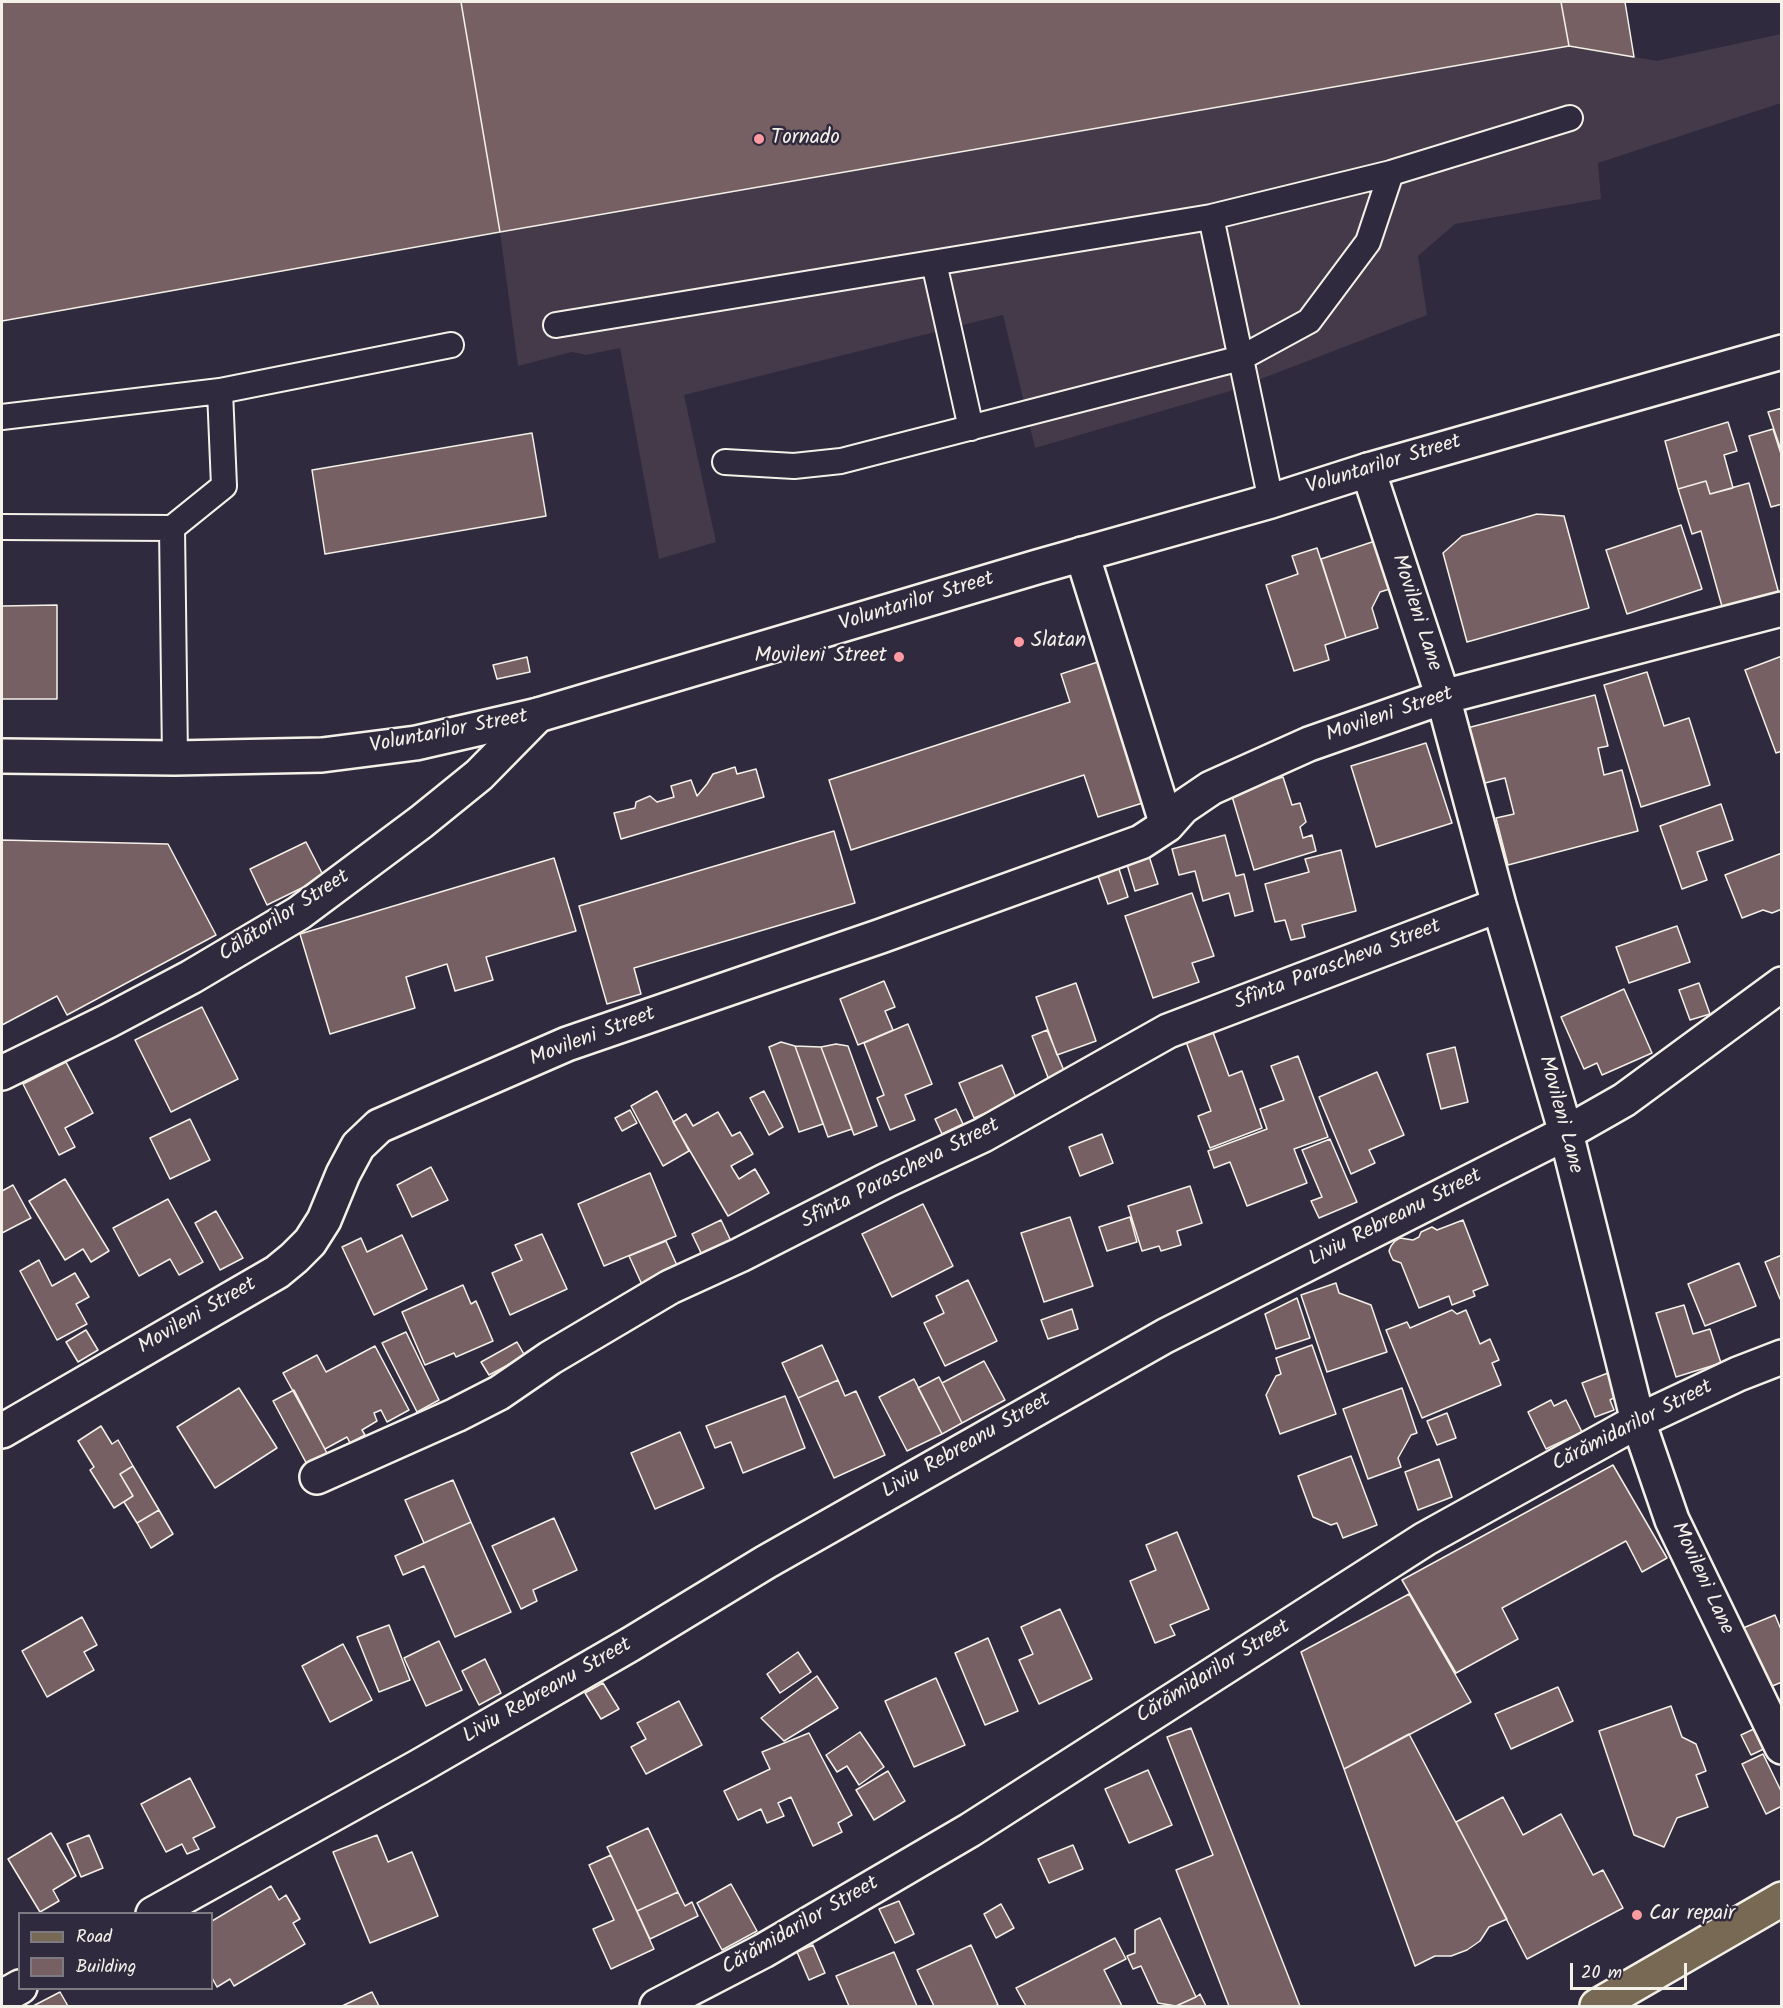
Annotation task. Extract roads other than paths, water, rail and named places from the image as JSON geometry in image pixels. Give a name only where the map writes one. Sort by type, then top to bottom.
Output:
[{"type":"main road","points":[[1598,2007],[1782,1899]]},
{"type":"street","name":"Voluntarilor Street","points":[[2,756],[175,758],[322,755],[416,743],[538,715],[1082,554],[1271,501],[1368,470],[1782,352]]},
{"type":"street","name":"Movileni Lane","points":[[1368,470],[1443,697],[1499,905],[1566,1133],[1638,1421],[1672,1520],[1782,1748]]},
{"type":"street","points":[[1082,554],[1167,825]]},
{"type":"street","name":"Movileni Street","points":[[2,1431],[277,1272],[310,1242],[324,1220],[343,1174],[358,1146],[379,1126],[567,1044],[1141,842],[1167,825],[1183,807],[1210,788],[1309,744],[1443,697],[1782,609]]},
{"type":"street","name":"Călătorilor Street","points":[[2,1073],[108,1022],[191,977],[299,913],[421,822],[479,775],[538,715]]},
{"type":"street","name":"Sfînta Parascheva Street","points":[[317,1476],[456,1415],[499,1393],[550,1358],[670,1287],[983,1135],[1168,1031],[1499,905]]},
{"type":"street","name":"Liviu Rebreanu Street","points":[[157,1912],[418,1767],[631,1644],[766,1562],[1145,1347],[1566,1133],[1624,1100],[1782,984]]},
{"type":"street","name":"Cărămidarilor Street","points":[[657,2007],[763,1951],[970,1830],[1425,1539],[1638,1421],[1738,1374],[1782,1357]]},
{"type":"street","points":[[2,1997],[18,1988]]},
{"type":"lane","points":[[556,325],[1211,217],[1391,173],[1570,118]]},
{"type":"lane","points":[[725,462],[794,466],[841,461],[1241,358],[1309,321],[1368,242],[1391,173]]},
{"type":"lane","points":[[1211,217],[1271,501]]},
{"type":"lane","points":[[934,263],[970,428]]},
{"type":"lane","points":[[2,417],[220,391],[451,345]]},
{"type":"lane","points":[[2,527],[172,528],[224,486],[220,391]]},
{"type":"lane","points":[[172,528],[175,758]]},
{"type":"place","name":"Tornado","points":[[759,139]]},
{"type":"place","name":"Slatan","points":[[1019,642]]},
{"type":"place","name":"Movileni Street","points":[[899,657]]},
{"type":"place","name":"Car repair","points":[[1637,1915]]}]
